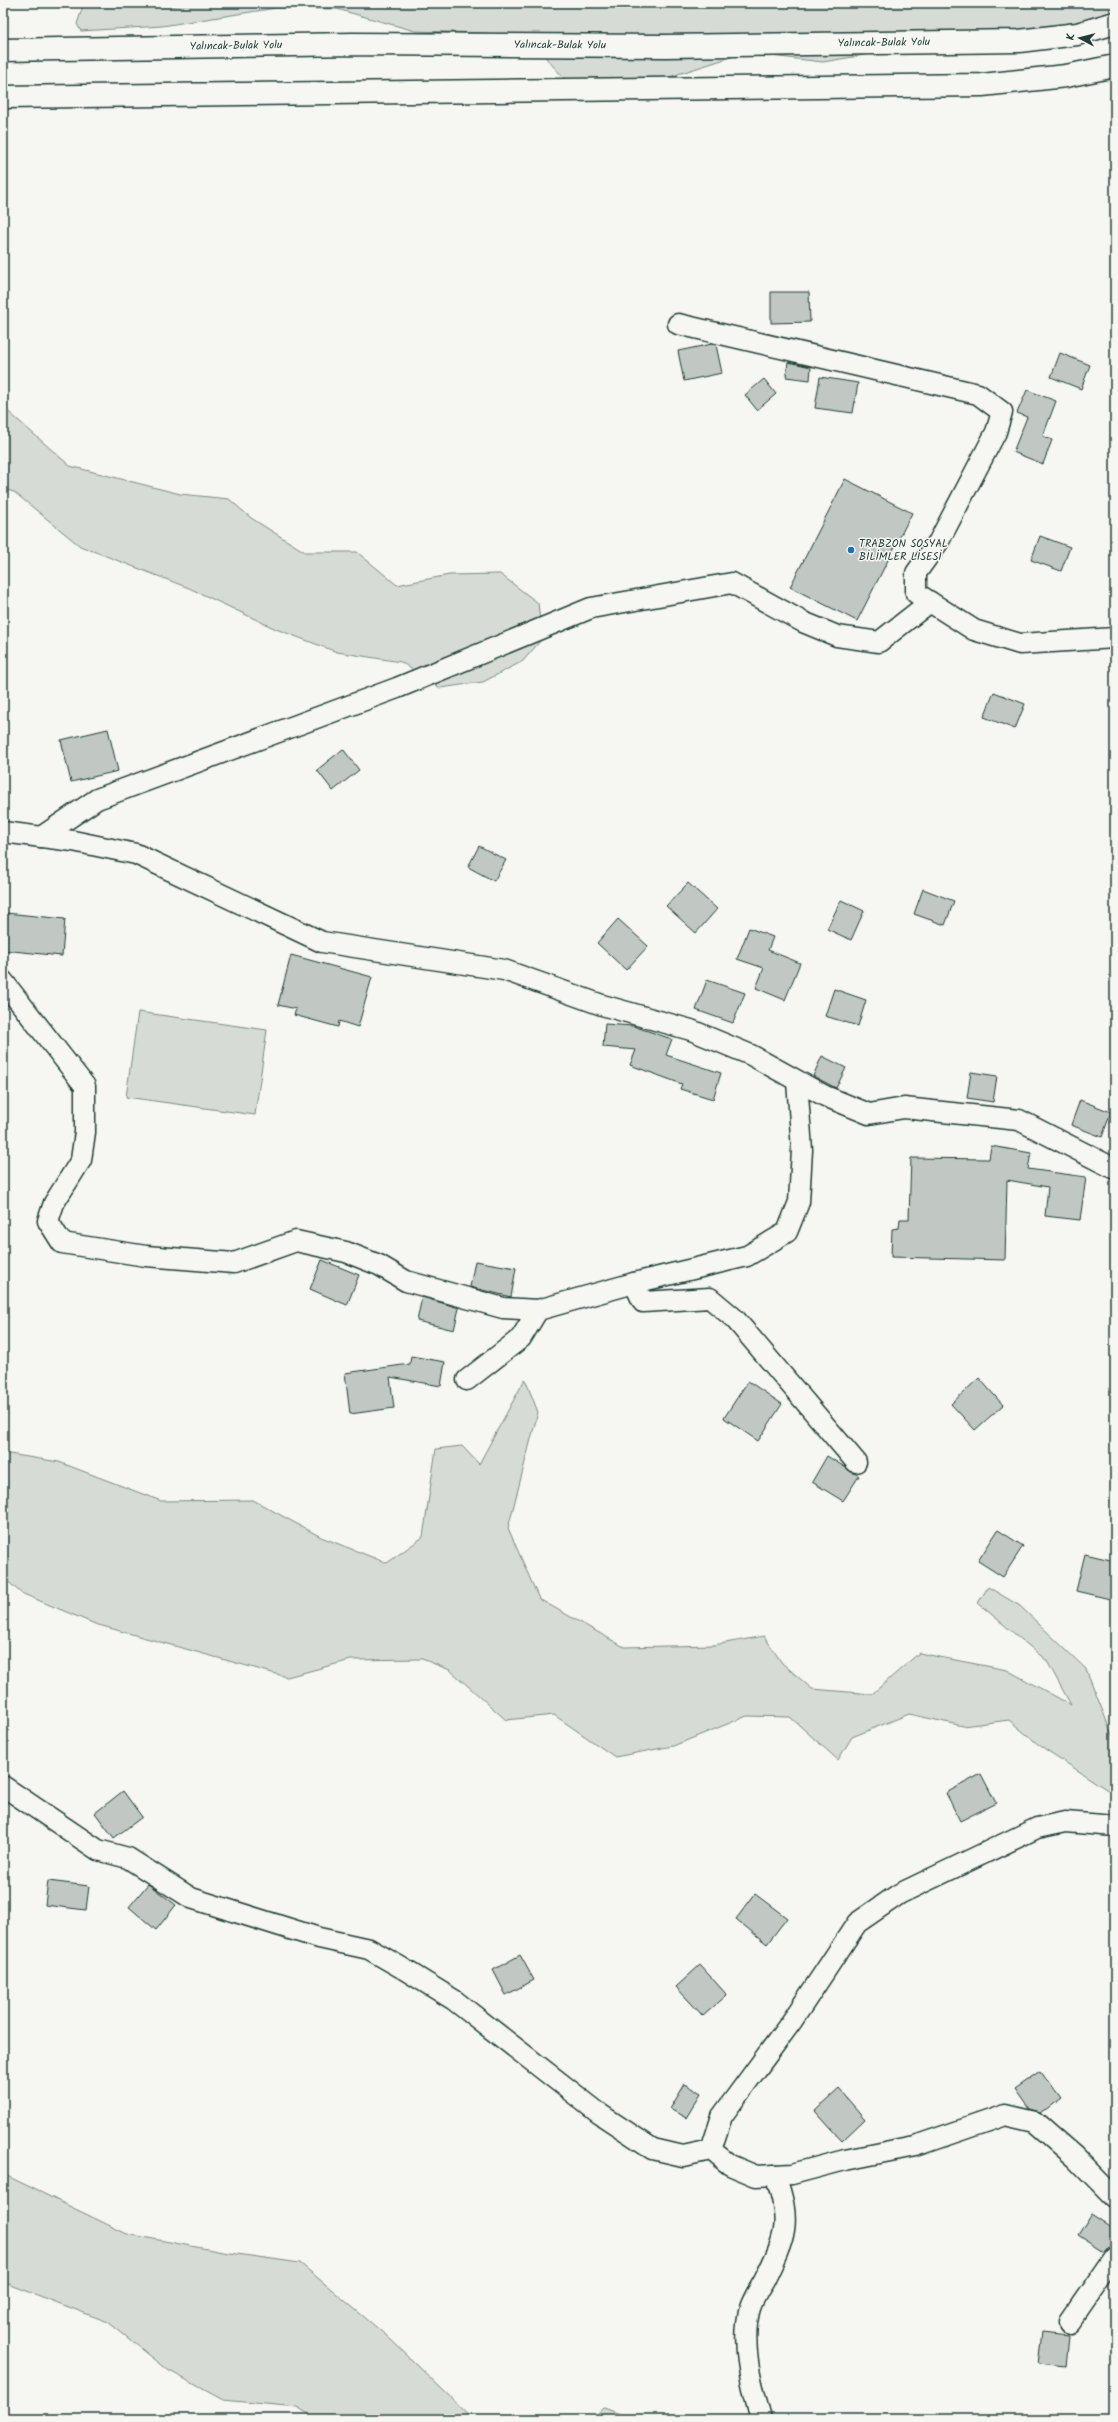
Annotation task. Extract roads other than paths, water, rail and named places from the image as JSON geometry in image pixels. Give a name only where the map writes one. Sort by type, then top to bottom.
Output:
[{"type":"main road","name":"Yalıncak-Bulak Yolu","points":[[3,50],[353,44],[666,46],[1019,41],[1077,34],[1115,23]]},
{"type":"main road","points":[[3,97],[982,85],[1066,76],[1115,66]]},
{"type":"street","points":[[678,324],[978,394],[1002,412],[996,432],[939,541],[916,573],[916,593],[974,630],[1020,644],[1115,638]]},
{"type":"street","points":[[41,837],[97,799],[397,688],[591,608],[732,582],[803,622],[837,636],[879,642],[930,602]]},
{"type":"street","points":[[3,832],[74,841],[136,854],[322,942],[504,970],[602,1005],[691,1030],[751,1055],[825,1096],[869,1114],[904,1108],[1019,1120],[1115,1169]]},
{"type":"street","points":[[3,982],[85,1086],[85,1132],[81,1160],[54,1203],[48,1221],[62,1243],[146,1256],[234,1263],[296,1241],[346,1252],[379,1265],[406,1282],[503,1308],[538,1310],[634,1283],[747,1256],[787,1232],[799,1202],[802,1150],[798,1081]]},
{"type":"street","points":[[634,1283],[643,1302],[710,1298],[735,1318],[856,1462]]},
{"type":"street","points":[[466,1380],[521,1338],[538,1310]]},
{"type":"street","points":[[3,1786],[98,1850],[128,1858],[191,1898],[319,1938],[369,1950],[402,1968],[454,2000],[600,2114],[653,2149],[684,2156],[711,2150]]},
{"type":"street","points":[[711,2150],[722,2116],[792,2022],[856,1923],[899,1894],[1037,1828],[1065,1822],[1115,1826]]},
{"type":"street","points":[[711,2150],[730,2165],[756,2176],[792,2174],[845,2160],[915,2146],[1005,2115],[1035,2122],[1075,2157],[1115,2198]]},
{"type":"street","points":[[761,2419],[754,2395],[747,2343],[750,2308],[783,2240],[786,2222],[783,2197],[775,2174]]},
{"type":"street","points":[[1070,2322],[1115,2257]]},
{"type":"place","name":"TRABZON SOSYAL BİLİMLER LİSESİ","points":[[851,550]]}]
